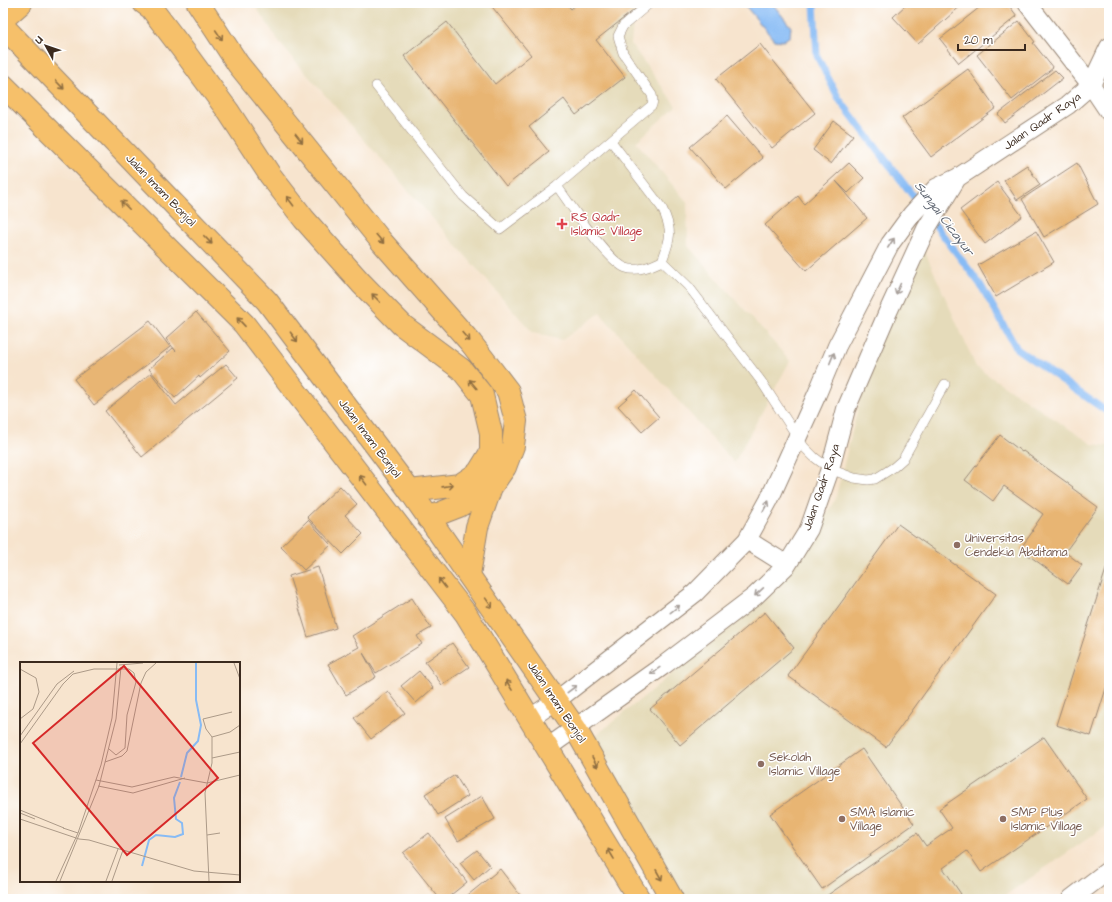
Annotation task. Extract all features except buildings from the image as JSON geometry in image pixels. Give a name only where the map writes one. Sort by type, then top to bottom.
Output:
[{"type":"main road","points":[[3,19],[21,3]]},
{"type":"main road","points":[[144,3],[152,8],[228,111],[270,175],[304,219],[361,283],[402,325],[461,369],[482,395],[491,433],[491,452],[478,473],[460,484],[410,491]]},
{"type":"main road","points":[[198,3],[238,64],[382,242],[471,343],[508,391],[516,421],[513,446],[505,467],[491,487],[477,527],[469,574]]},
{"type":"main road","name":"Jalan Imam Bonjol","points":[[3,26],[267,301],[410,491],[576,728],[672,899]]},
{"type":"main road","points":[[4,86],[244,324],[466,614],[528,719],[639,899]]},
{"type":"main road","points":[[428,518],[459,506],[491,487]]},
{"type":"street","points":[[1027,3],[1091,85],[1109,112]]},
{"type":"street","name":"Jalan Qadr Raya","points":[[528,719],[557,700],[695,593],[747,540],[769,500],[837,346],[890,244],[912,214],[957,178],[1068,105],[1091,85],[1109,47]]},
{"type":"street","name":"Jalan Qadr Raya","points":[[547,748],[664,665],[755,596],[787,565],[809,529],[830,469],[846,409],[886,314],[926,228],[940,193]]},
{"type":"street","points":[[747,540],[787,565]]},
{"type":"street","points":[[1071,899],[1109,870]]},
{"type":"lane","points":[[376,86],[463,196],[500,229],[557,186],[652,105],[652,95],[623,53],[618,36],[623,26],[650,3]]},
{"type":"lane","points":[[557,186],[598,242],[625,268],[634,270],[649,267],[662,261],[669,242],[670,232],[668,220],[662,208],[611,141]]},
{"type":"lane","points":[[662,261],[689,287],[761,381],[804,447],[830,469],[854,478],[868,480],[875,479],[894,467],[903,459],[945,384]]},
{"type":"shaded area","name":"RS Qadr Islamic Village","points":[[253,3],[659,3],[633,24],[631,44],[676,106],[636,142],[687,202],[688,246],[790,361],[734,463],[600,313],[562,340],[533,333],[283,47]]},
{"type":"shaded area","points":[[918,236],[976,367],[1092,444],[1109,446],[1109,824],[1000,899],[682,899],[594,737],[776,590],[835,500],[868,368]]},
{"type":"water","points":[[743,3],[772,3],[791,27],[790,36],[783,41],[774,40]]},
{"type":"waterway","name":"Sungai Cicayur","points":[[814,3],[817,56],[839,99],[920,205]]},
{"type":"waterway","name":"Sungai Cicayur","points":[[932,221],[980,284],[1017,349],[1109,413]]},
{"type":"place","name":"RS Qadr Islamic Village","points":[[562,224]]},
{"type":"place","name":"Universitas Cendekia Abditama","points":[[957,545]]},
{"type":"place","name":"Sekolah Islamic Village","points":[[761,764]]},
{"type":"place","name":"SMA Islamic Village","points":[[842,819]]},
{"type":"place","name":"SMP Plus Islamic Village","points":[[1003,819]]}]
